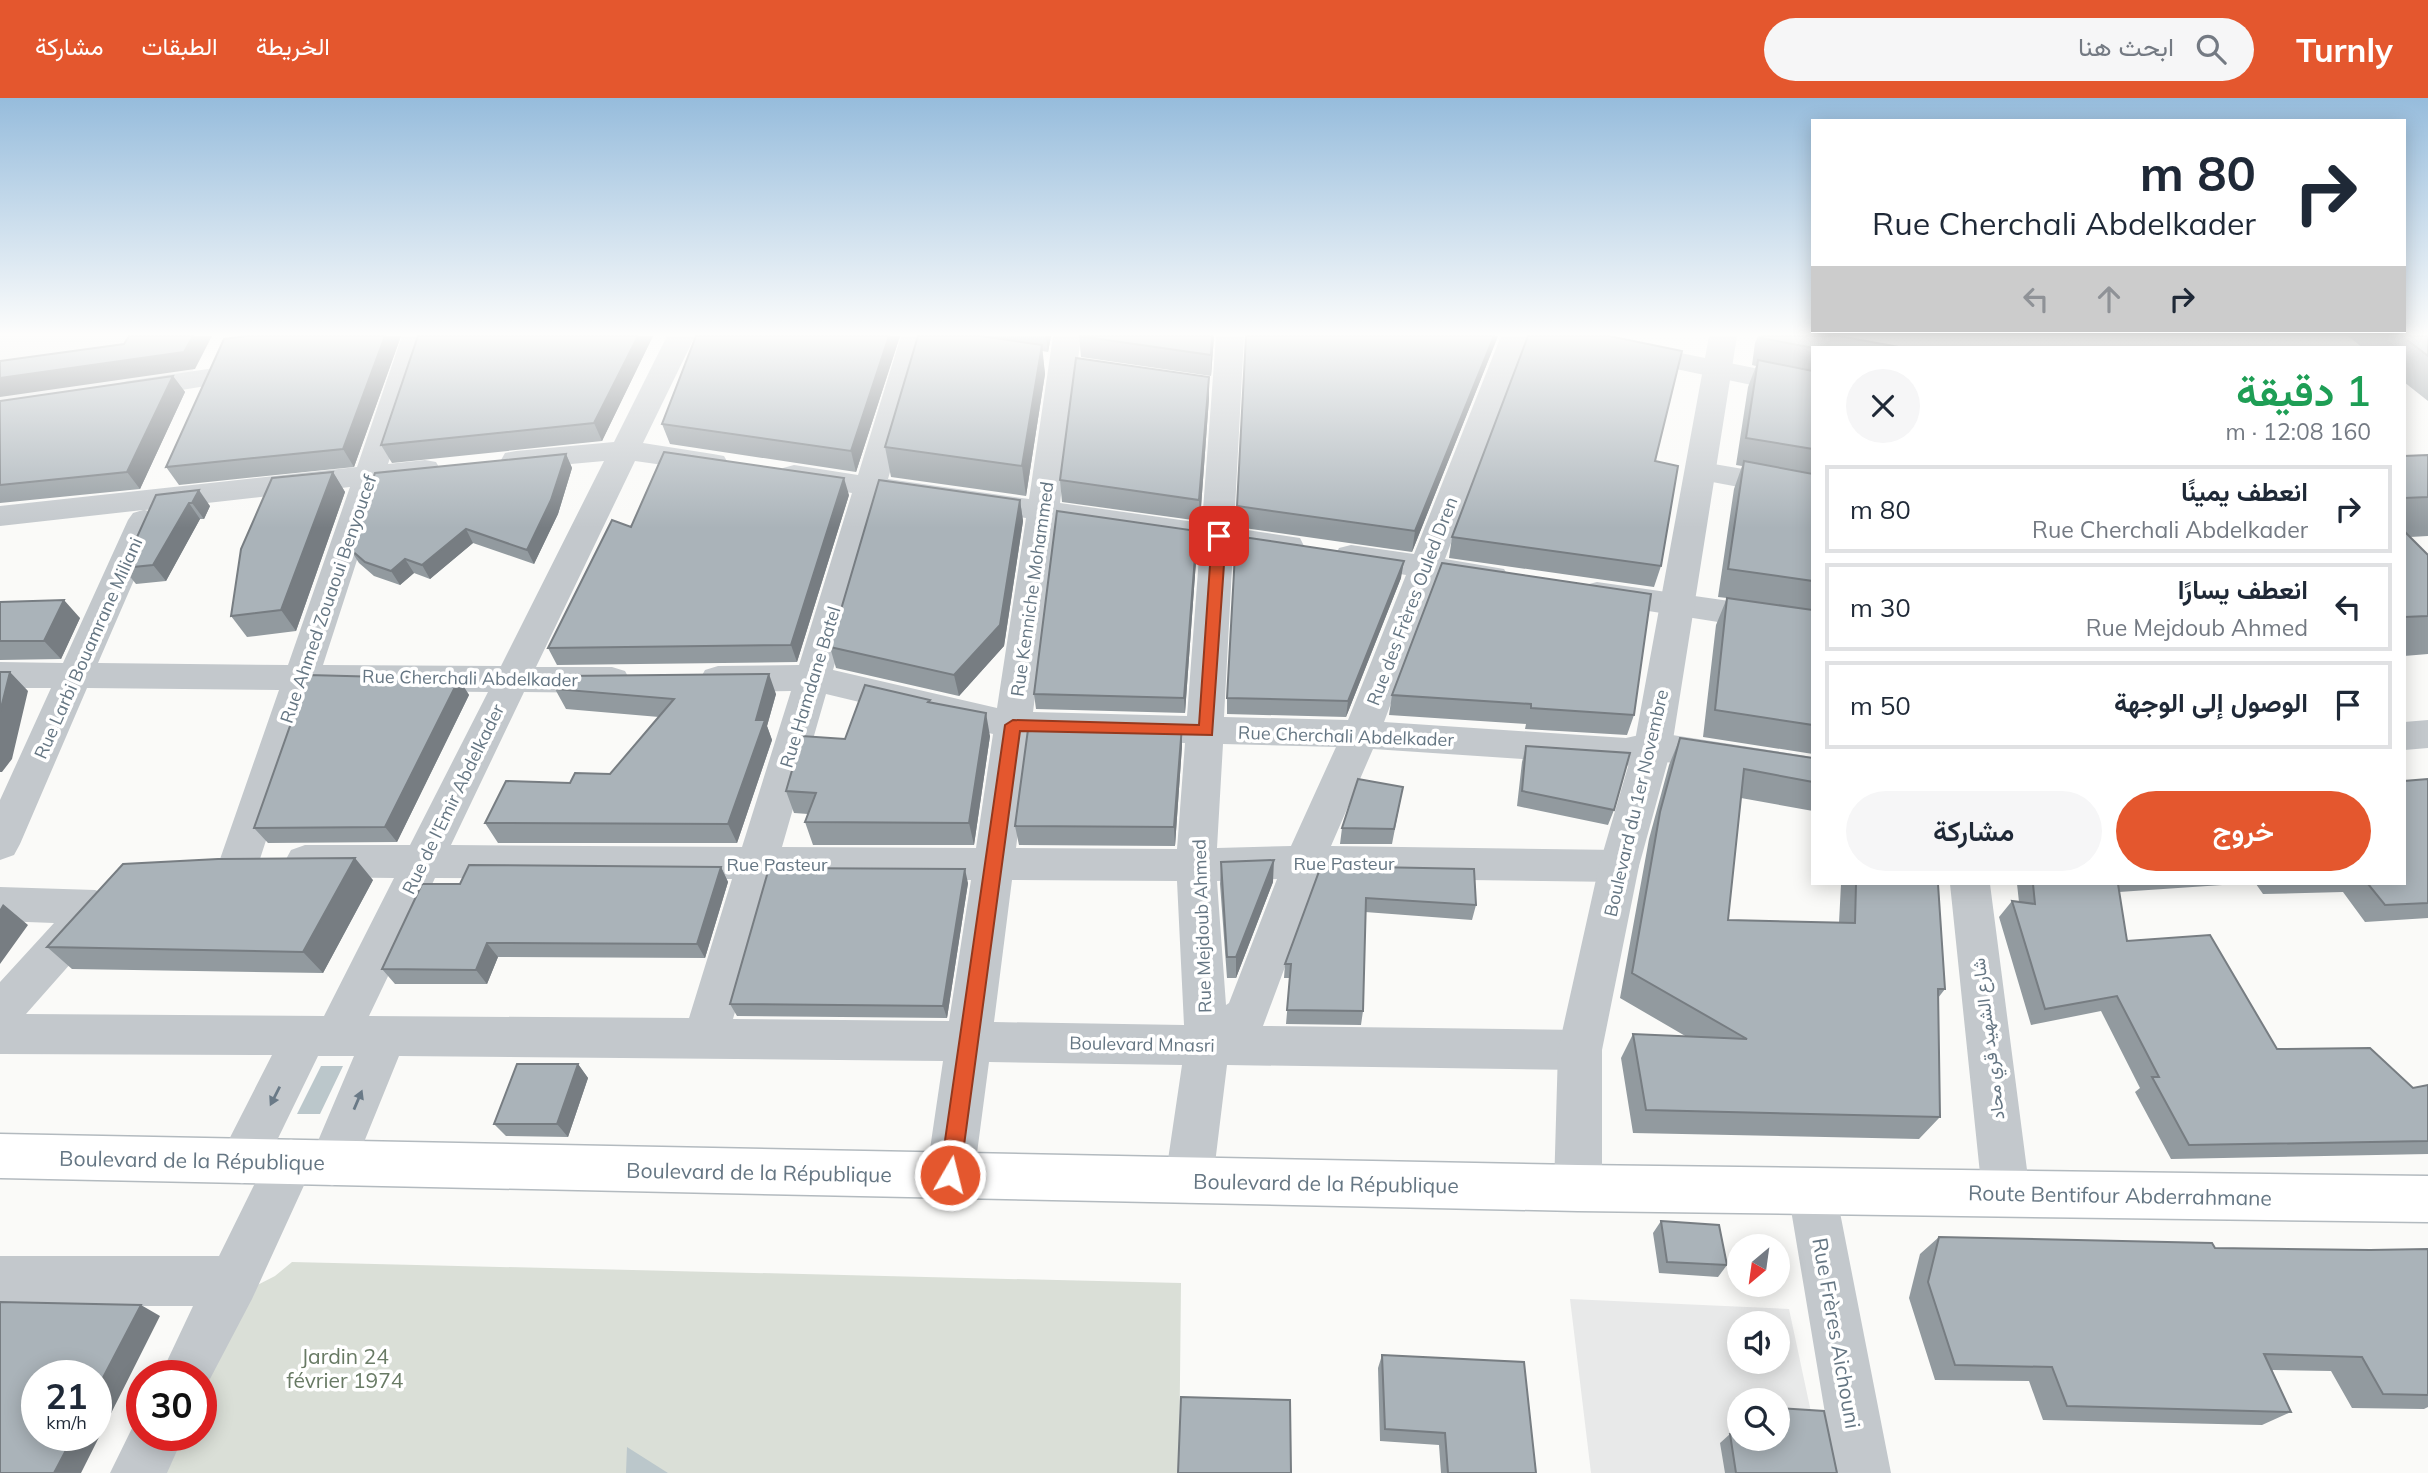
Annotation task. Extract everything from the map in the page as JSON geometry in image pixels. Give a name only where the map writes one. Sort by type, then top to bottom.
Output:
[{"type":"main road","name":"Boulevard de la République","points":[[0,1156],[1812,1192]]},
{"type":"main road","name":"Route Bentifour Abderrahmane","points":[[1812,1192],[2428,1199]]},
{"type":"street","points":[[192,414],[198,400]]},
{"type":"street","name":"Rue Ahmed Zouaoui Benyoucef","points":[[219,862],[302,675],[395,400]]},
{"type":"street","name":"Rue de l'Emir Abdelkader","points":[[242,1161],[321,1036],[423,861],[650,400]]},
{"type":"street","name":"Rue Hamdane Batel","points":[[705,1038],[870,487],[902,400]]},
{"type":"street","name":"Rue Kenniche Mohammed","points":[[950,1175],[1058,400]]},
{"type":"street","name":"Rue Mejdoub Ahmed","points":[[1189,1180],[1207,1045],[1196,864],[1219,536],[1214,400]]},
{"type":"street","name":"Rue des Frères Ouled Dren","points":[[1207,1045],[1246,1016],[1304,862],[1361,734],[1491,400]]},
{"type":"street","name":"Boulevard du 1er Novembre","points":[[1578,1188],[1580,1050],[1619,866],[1653,746],[1713,400]]},
{"type":"street","points":[[0,516],[626,450],[1519,581]]},
{"type":"street","name":"Rue Larbi Bouamrane Miliani","points":[[0,844],[170,462]]},
{"type":"street","points":[[1702,471],[1811,491]]},
{"type":"street","points":[[1573,589],[1811,625]]},
{"type":"street","name":"Rue Cherchali Abdelkader","points":[[0,675],[302,675],[512,681],[648,679]]},
{"type":"street","name":"Rue Cherchali Abdelkader","points":[[689,679],[812,678],[1013,725],[1361,734],[1626,752],[1653,746],[1811,771]]},
{"type":"street","points":[[2406,736],[2428,734]]},
{"type":"street","name":"Rue Pasteur","points":[[219,862],[1304,862],[1619,866]]},
{"type":"street","name":"شارع الشهيد قري محاد","points":[[1970,885],[2006,1193]]},
{"type":"street","points":[[0,904],[107,895],[0,1013]]},
{"type":"street","name":"Boulevard Mnasri","points":[[0,1034],[705,1038],[1580,1050]]},
{"type":"street","points":[[195,1360],[234,1281],[311,1162],[385,1036]]},
{"type":"street","name":"Rue Frères Aichouni","points":[[1812,1192],[1863,1473]]},
{"type":"street","points":[[0,1280],[234,1281]]},
{"type":"street","points":[[138,1473],[149,1451]]},
{"type":"shaded area","points":[[321,1066],[343,1066],[320,1114],[297,1114]]},
{"type":"shaded area","points":[[1570,1299],[1789,1309],[1727,1311],[1727,1374],[1790,1374],[1790,1314],[1824,1473],[1591,1473]]},
{"type":"shaded area","points":[[627,1447],[668,1473],[626,1473]]},
{"type":"green space","name":"Jardin 24 février 1974","points":[[292,1262],[1181,1283],[1179,1473],[151,1473],[161,1451],[217,1451],[217,1360],[208,1360],[238,1295],[275,1276]]},
{"type":"building","points":[[161,400],[127,472],[0,485],[0,401]]},
{"type":"building","points":[[196,400],[361,400],[343,449],[166,467]]},
{"type":"building","points":[[396,400],[606,400],[594,423],[381,445]]},
{"type":"building","points":[[671,400],[868,400],[851,451],[662,424]]},
{"type":"building","points":[[899,400],[1033,400],[1022,466],[885,447]]},
{"type":"building","points":[[1070,400],[1207,400],[1199,500],[1060,480]]},
{"type":"building","points":[[1243,400],[1468,400],[1415,531],[1237,506]]},
{"type":"building","points":[[1504,400],[1670,400],[1655,461],[1678,466],[1661,566],[1452,537]]},
{"type":"building","points":[[1752,400],[1811,400],[1811,449],[1746,438]]},
{"type":"building","points":[[664,452],[844,478],[791,645],[548,648],[612,520],[631,527]]},
{"type":"building","points":[[566,454],[551,500],[527,550],[466,529],[422,565],[405,559],[391,571],[365,562],[350,549],[375,473]]},
{"type":"building","points":[[2428,455],[2428,497],[2406,498],[2406,456]]},
{"type":"building","points":[[1744,461],[1811,474],[1811,581],[1728,569]]},
{"type":"building","points":[[333,472],[281,610],[231,616],[241,549],[272,478]]},
{"type":"building","points":[[879,480],[1020,500],[1000,625],[954,675],[830,647]]},
{"type":"building","points":[[199,490],[153,565],[123,568],[156,495]]},
{"type":"building","points":[[1057,511],[1197,531],[1184,698],[1034,694]]},
{"type":"building","points":[[2406,533],[2428,555],[2428,616],[2406,617]]},
{"type":"building","points":[[1236,536],[1404,561],[1348,701],[1227,698]]},
{"type":"building","points":[[1442,563],[1651,594],[1634,715],[1531,708],[1531,704],[1392,695]]},
{"type":"building","points":[[1727,598],[1811,610],[1811,725],[1715,710]]},
{"type":"building","points":[[64,600],[44,641],[0,641],[0,602]]},
{"type":"building","points":[[0,672],[10,672],[0,712]]},
{"type":"building","points":[[769,674],[756,720],[765,720],[728,824],[485,823],[506,781],[570,783],[575,773],[610,774],[674,699],[555,689],[563,676]]},
{"type":"building","points":[[308,675],[459,679],[385,827],[254,828]]},
{"type":"building","points":[[865,685],[930,700],[928,702],[986,713],[969,823],[805,822],[816,793],[786,791],[802,736],[845,739]]},
{"type":"building","points":[[1029,722],[1182,726],[1174,827],[1015,826]]},
{"type":"building","points":[[1680,738],[1811,758],[1811,782],[1744,769],[1728,920],[1855,923],[1856,885],[1938,885],[1945,989],[1938,989],[1940,1117],[1646,1110],[1633,1034],[1747,1039],[1632,973],[1660,812]]},
{"type":"building","points":[[1526,746],[1630,753],[1614,810],[1522,791]]},
{"type":"building","points":[[1358,779],[1403,787],[1394,829],[1342,828]]},
{"type":"building","points":[[2428,779],[2428,903],[2385,905],[2369,885],[2406,885],[2406,781]]},
{"type":"building","points":[[355,858],[303,952],[47,947],[123,864],[218,859]]},
{"type":"building","points":[[1274,860],[1236,957],[1227,957],[1221,862]]},
{"type":"building","points":[[469,865],[721,867],[697,944],[487,943],[476,970],[382,969],[422,884],[460,884]]},
{"type":"building","points":[[1321,866],[1474,869],[1476,905],[1366,898],[1363,1011],[1287,1010],[1291,964],[1285,964]]},
{"type":"building","points":[[769,868],[965,869],[943,1006],[730,1004]]},
{"type":"building","points":[[2033,885],[2118,885],[2127,941],[2210,935],[2277,1049],[2370,1048],[2413,1088],[2428,1085],[2428,1141],[2189,1145],[2152,1077],[2159,1077],[2117,996],[2045,1009],[2012,901],[2035,904]]},
{"type":"building","points":[[517,1064],[578,1064],[557,1124],[494,1124]]},
{"type":"building","points":[[1661,1221],[1719,1225],[1727,1265],[1667,1262]]},
{"type":"building","points":[[1939,1237],[2212,1243],[2215,1248],[2428,1249],[2428,1395],[2383,1394],[2362,1357],[2264,1354],[2291,1412],[2067,1406],[2052,1367],[1955,1365],[1928,1282]]},
{"type":"building","points":[[0,1302],[141,1305],[112,1360],[21,1360],[21,1451],[66,1451],[54,1473],[0,1473]]},
{"type":"building","points":[[1382,1355],[1524,1362],[1536,1473],[1448,1473],[1445,1433],[1385,1429]]},
{"type":"building","points":[[1181,1397],[1290,1400],[1291,1473],[1178,1473]]},
{"type":"building","points":[[1790,1409],[1824,1411],[1837,1473],[1736,1473],[1733,1451],[1790,1451]]},
{"type":"route","points":[[950,1175],[1013,725],[1206,731],[1219,536]]}]
